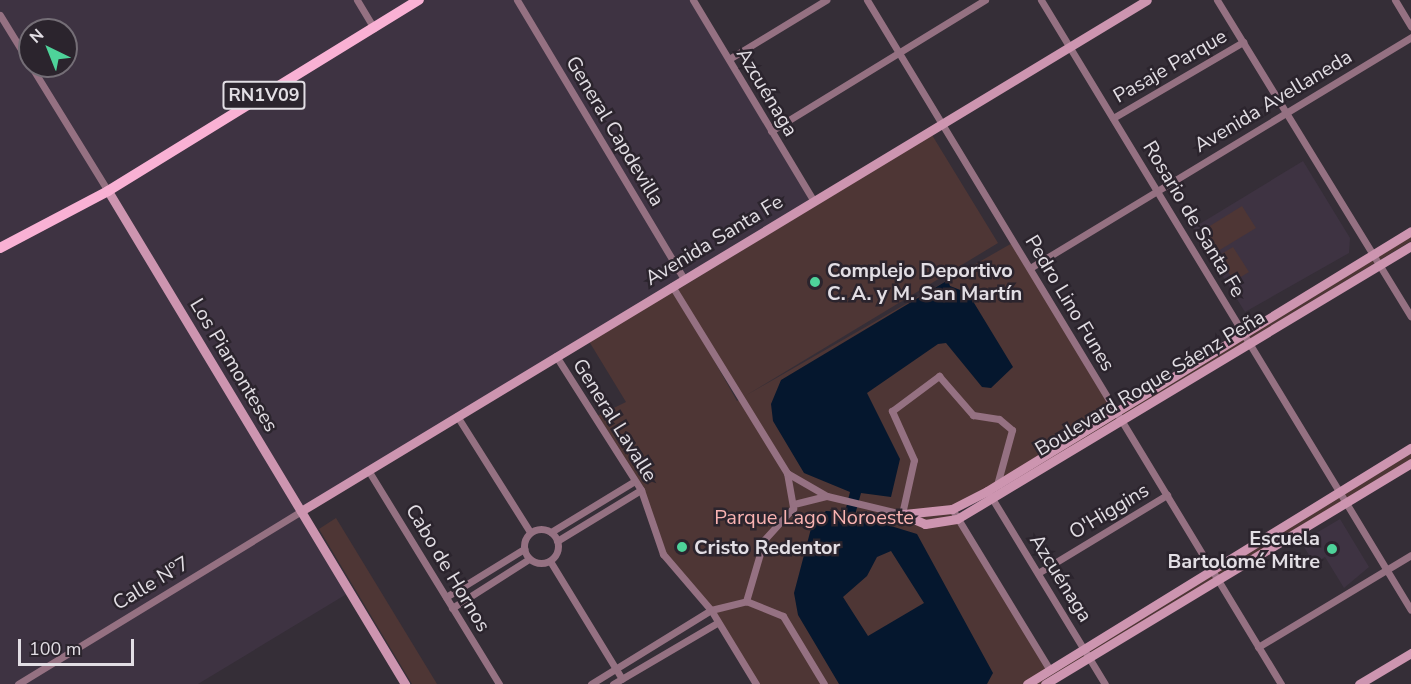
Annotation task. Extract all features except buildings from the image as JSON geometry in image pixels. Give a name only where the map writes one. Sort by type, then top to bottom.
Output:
[{"type":"main road","name":"RN1V09","points":[[0,248],[108,190],[419,0]]},
{"type":"street","points":[[357,0],[374,28]]},
{"type":"street","name":"General Capdevilla","points":[[517,0],[684,279]]},
{"type":"street","name":"Azcuénaga","points":[[693,0],[814,201]]},
{"type":"street","points":[[729,59],[826,0]]},
{"type":"street","name":"Pedro Lino Funes","points":[[867,0],[1281,684]]},
{"type":"street","points":[[771,131],[985,0]]},
{"type":"street","name":"Rosario de Santa Fe","points":[[1041,0],[1411,609]]},
{"type":"street","name":"Avenida Santa Fe","points":[[301,511],[1147,0]]},
{"type":"street","points":[[1217,0],[1411,316]]},
{"type":"street","points":[[1395,0],[1411,27]]},
{"type":"street","name":"Los Piamonteses","points":[[0,15],[18,44]]},
{"type":"street","name":"Avenida Avellaneda","points":[[1030,268],[1411,37]]},
{"type":"street","name":"Pasaje Parque","points":[[1113,118],[1243,42]]},
{"type":"street","name":"Los Piamonteses","points":[[39,78],[405,684]]},
{"type":"street","name":"Boulevard Roque Sáenz Peña","points":[[902,514],[952,508],[987,491],[1411,231]]},
{"type":"street","name":"Boulevard Roque Sáenz Peña","points":[[787,473],[827,496],[864,507],[902,514],[925,524],[957,519],[1122,422],[1411,246]]},
{"type":"street","points":[[672,286],[787,473],[794,504]]},
{"type":"street","name":"General Lavalle","points":[[556,356],[641,490],[663,554],[711,610],[756,684]]},
{"type":"street","points":[[902,514],[914,460],[891,411],[939,376],[973,415],[999,419],[1012,430],[997,485]]},
{"type":"street","points":[[457,416],[530,532]]},
{"type":"street","points":[[1027,684],[1411,448]]},
{"type":"street","points":[[1045,684],[1411,463]]},
{"type":"street","name":"Cabo de Hornos","points":[[368,470],[499,684]]},
{"type":"street","points":[[530,532],[551,532],[635,481]]},
{"type":"street","points":[[550,561],[557,541],[641,490]]},
{"type":"street","name":"Azcuénaga","points":[[987,491],[1105,684]]},
{"type":"street","name":"O'Higgins","points":[[1038,573],[1167,495]]},
{"type":"street","points":[[746,601],[764,540],[794,504],[827,496]]},
{"type":"street","points":[[952,508],[1050,670]]},
{"type":"street","name":"Calle Nº7","points":[[18,684],[301,511]]},
{"type":"street","points":[[446,597],[524,549],[530,532]]},
{"type":"street","points":[[551,532],[557,541]]},
{"type":"street","points":[[524,549],[529,559]]},
{"type":"street","points":[[1258,647],[1411,555]]},
{"type":"street","points":[[452,608],[529,559],[550,561]]},
{"type":"street","points":[[550,561],[622,679]]},
{"type":"street","points":[[591,684],[711,610],[746,601],[783,616],[824,684]]},
{"type":"street","points":[[613,684],[717,623]]},
{"type":"street","points":[[1359,684],[1411,652]]},
{"type":"shaded area","points":[[0,0],[693,0],[814,201],[301,511],[350,592],[198,684],[0,684]]},
{"type":"shaded area","points":[[1303,161],[1350,238],[1349,253],[1245,312],[1193,228]]},
{"type":"shaded area","name":"Escuela Bartolomé Mitre","points":[[1340,519],[1369,567],[1344,588],[1325,557],[1314,563],[1301,542]]},
{"type":"green space","name":"Parque Lago Noroeste","points":[[932,135],[998,243],[745,396],[1014,242],[1116,411],[952,509],[1049,669],[1411,448],[1411,463],[1045,684],[756,684],[717,623],[663,554],[641,490],[595,417],[626,402],[587,338],[672,286],[737,401],[742,399],[677,290]]},
{"type":"green space","points":[[1242,206],[1256,228],[1218,251],[1205,229]]},
{"type":"green space","points":[[1411,236],[1411,241],[1013,483],[1011,479]]},
{"type":"green space","points":[[1233,247],[1249,272],[1234,281],[1218,256]]},
{"type":"green space","points":[[336,518],[437,684],[412,684],[319,529]]},
{"type":"water","points":[[948,280],[950,286],[968,293],[1013,367],[991,388],[982,387],[946,343],[938,344],[867,393],[900,459],[891,497],[861,493],[855,515],[917,534],[993,673],[987,684],[839,684],[798,615],[794,593],[813,521],[826,511],[845,512],[850,492],[804,473],[773,421],[771,404],[781,380]],"holes":[[[891,551],[924,603],[868,636],[843,597],[867,576],[877,557]]]},
{"type":"place","name":"Complejo Deportivo C. A. y M. San Martín","points":[[815,282]]},
{"type":"place","name":"Cristo Redentor","points":[[682,547]]},
{"type":"place","name":"Escuela Bartolomé Mitre","points":[[1332,549]]}]
